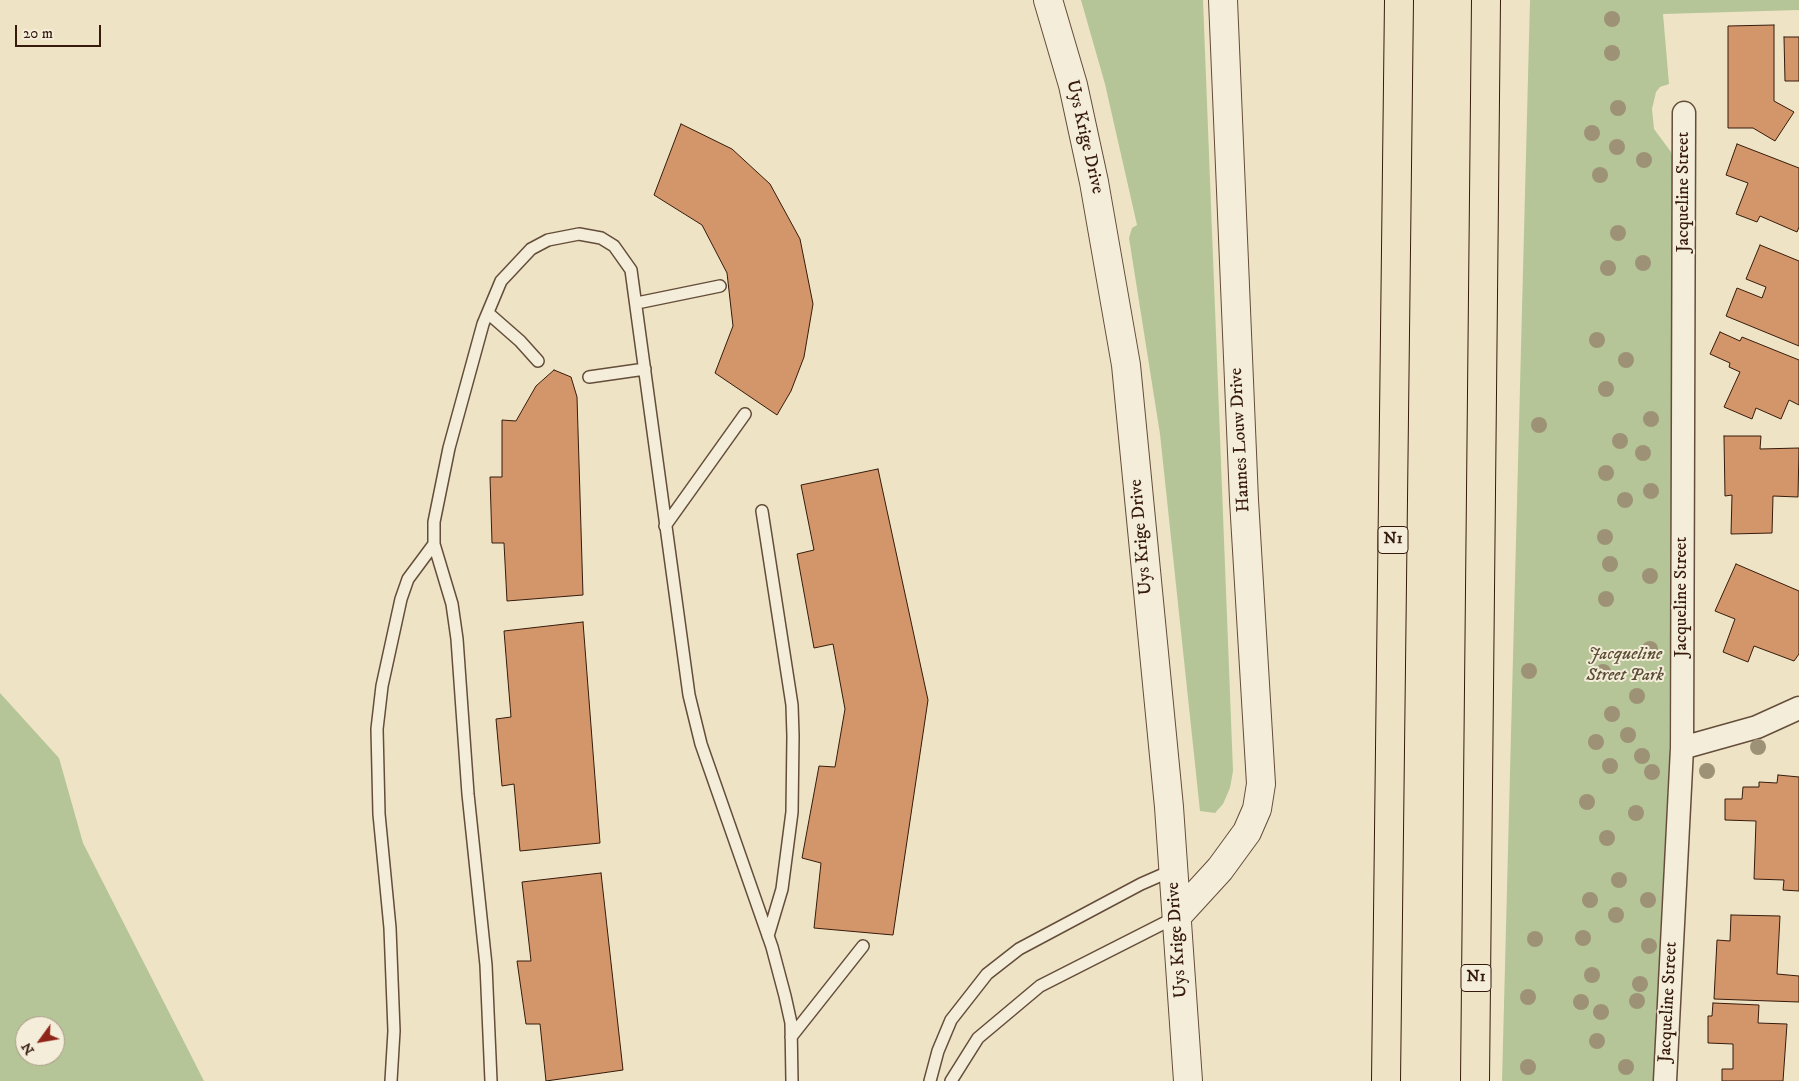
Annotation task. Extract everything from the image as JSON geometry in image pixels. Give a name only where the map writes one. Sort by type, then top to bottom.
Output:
[{"type":"highway","name":"N1","points":[[1386,1081],[1399,0]]},
{"type":"highway","name":"N1","points":[[1475,1081],[1486,0]]},
{"type":"street","name":"Uys Krige Drive","points":[[1048,0],[1079,114],[1118,308],[1133,425],[1177,916],[1188,1081]]},
{"type":"street","name":"Hannes Louw Drive","points":[[1177,916],[1220,869],[1253,821],[1260,798],[1261,784],[1243,490],[1223,0]]},
{"type":"street","name":"Jacqueline Street","points":[[1666,1081],[1682,748],[1684,113]]},
{"type":"street","points":[[1682,748],[1757,727],[1799,708]]},
{"type":"street","points":[[1173,870],[1220,869]]},
{"type":"lane","points":[[491,1081],[486,965],[468,794],[457,639],[452,604],[434,544],[434,522],[449,448],[488,313],[501,281],[531,249],[556,238],[579,234],[601,238],[622,254],[631,270],[689,695],[701,744],[768,936],[785,996],[791,1037],[792,1081]]},
{"type":"lane","points":[[637,304],[720,286]]},
{"type":"lane","points":[[488,313],[520,341],[538,361]]},
{"type":"lane","points":[[589,377],[645,369]]},
{"type":"lane","points":[[665,526],[745,414]]},
{"type":"lane","points":[[762,511],[792,705],[794,736],[792,812],[782,889],[768,936]]},
{"type":"lane","points":[[391,1081],[394,1031],[390,928],[379,814],[377,729],[390,642],[401,599],[408,578],[434,544]]},
{"type":"lane","points":[[930,1081],[938,1051],[951,1020],[987,974],[1019,949],[1141,884],[1173,870]]},
{"type":"lane","points":[[951,1081],[978,1038],[1040,986],[1177,916]]},
{"type":"lane","points":[[791,1037],[863,946]]},
{"type":"green space","points":[[1081,0],[1203,0],[1233,771],[1230,788],[1223,804],[1215,813],[1200,811],[1160,434],[1129,238],[1132,228],[1137,225],[1105,84]]},
{"type":"green space","name":"Jacqueline Street Park","points":[[1530,0],[1799,0],[1799,10],[1663,14],[1669,84],[1660,87],[1656,92],[1652,109],[1654,129],[1671,152],[1674,164],[1669,759],[1653,1081],[1502,1081]]},
{"type":"green space","points":[[0,693],[59,758],[83,843],[204,1081],[0,1081]]},
{"type":"building","points":[[1774,25],[1774,101],[1794,112],[1775,141],[1753,128],[1728,128],[1728,26]]},
{"type":"building","points":[[1784,37],[1799,37],[1799,81],[1785,81]]},
{"type":"building","points":[[681,124],[732,149],[770,184],[800,239],[813,304],[804,357],[791,391],[777,415],[715,373],[733,326],[727,273],[702,225],[654,195]]},
{"type":"building","points":[[1737,144],[1799,168],[1799,227],[1797,232],[1760,216],[1757,222],[1736,214],[1748,183],[1726,175]]},
{"type":"building","points":[[1760,245],[1799,261],[1799,346],[1726,316],[1737,288],[1762,298],[1766,287],[1746,279]]},
{"type":"building","points":[[1720,332],[1740,341],[1742,337],[1799,360],[1799,405],[1789,400],[1781,419],[1756,408],[1752,419],[1724,407],[1740,372],[1729,367],[1730,363],[1710,354]]},
{"type":"building","points":[[554,370],[571,377],[577,397],[583,595],[507,601],[504,543],[492,543],[490,477],[502,477],[502,420],[516,421],[536,386]]},
{"type":"building","points":[[1724,436],[1761,436],[1760,449],[1799,448],[1798,497],[1773,496],[1772,533],[1731,534],[1732,495],[1725,496]]},
{"type":"building","points":[[878,469],[928,700],[893,935],[814,928],[821,863],[802,858],[819,766],[835,767],[845,709],[833,644],[814,648],[797,554],[814,550],[801,485]]},
{"type":"building","points":[[1736,564],[1799,591],[1799,654],[1794,661],[1754,646],[1748,662],[1723,652],[1735,619],[1715,611]]},
{"type":"building","points":[[583,622],[600,843],[520,851],[514,784],[502,786],[496,719],[511,717],[504,631]]},
{"type":"building","points":[[1778,775],[1799,777],[1799,891],[1783,890],[1784,880],[1754,879],[1756,821],[1725,820],[1725,799],[1742,799],[1743,787],[1759,787],[1759,782],[1777,783]]},
{"type":"building","points":[[601,873],[623,1070],[546,1081],[540,1024],[526,1024],[517,961],[531,961],[522,882]]},
{"type":"building","points":[[1731,915],[1780,916],[1777,974],[1799,976],[1799,1002],[1714,999],[1717,940],[1730,941]]},
{"type":"building","points":[[1713,1003],[1759,1005],[1758,1023],[1787,1024],[1783,1081],[1722,1081],[1722,1069],[1733,1069],[1733,1044],[1708,1043],[1708,1016],[1712,1016]]}]
